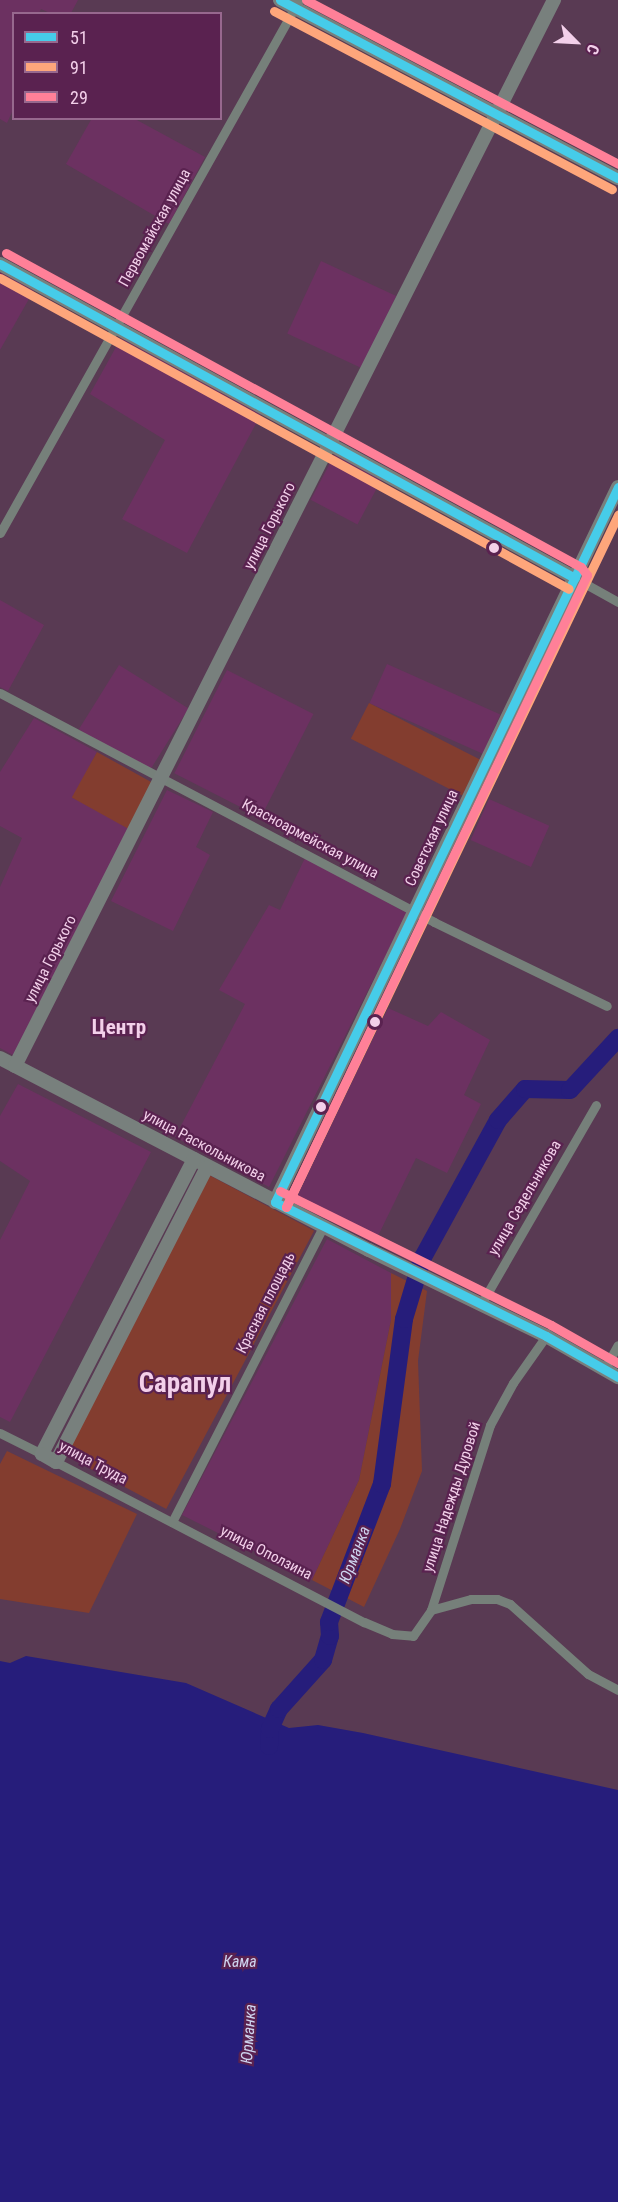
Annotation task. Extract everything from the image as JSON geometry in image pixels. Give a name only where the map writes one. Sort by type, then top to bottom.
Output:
[{"type":"main road","points":[[280,0],[297,4],[495,114],[618,178]]},
{"type":"main road","name":"улица Горького","points":[[15,1066],[554,0]]},
{"type":"main road","points":[[0,264],[575,578]]},
{"type":"main road","name":"Советская улица","points":[[275,1202],[618,488]]},
{"type":"main road","name":"улица Раскольникова","points":[[0,1058],[323,1227],[474,1303],[546,1336],[618,1377]]},
{"type":"main road","points":[[42,1454],[194,1159]]},
{"type":"main road","points":[[56,1462],[207,1167]]},
{"type":"main road","name":"улица Труда","points":[[42,1454],[56,1462]]},
{"type":"street","name":"Первомайская улица","points":[[0,533],[297,4]]},
{"type":"street","points":[[575,578],[618,602]]},
{"type":"street","name":"Красноармейская улица","points":[[0,693],[415,912],[607,1006]]},
{"type":"street","name":"улица Седельникова","points":[[474,1303],[596,1105]]},
{"type":"street","name":"Красная площадь","points":[[172,1522],[323,1227]]},
{"type":"street","name":"улица Надежды Дуровой","points":[[431,1610],[490,1425],[513,1383],[546,1336]]},
{"type":"street","points":[[605,1368],[618,1345]]},
{"type":"street","name":"улица Труда","points":[[0,1432],[42,1454]]},
{"type":"street","name":"улица Труда","points":[[56,1462],[172,1522]]},
{"type":"street","name":"улица Оползина","points":[[172,1522],[329,1601],[364,1622],[392,1634],[412,1636],[431,1610]]},
{"type":"street","points":[[431,1610],[471,1599],[497,1599],[510,1604],[588,1674],[618,1690]]},
{"type":"shaded area","points":[[0,0],[78,0],[72,12],[48,12],[41,9],[40,12],[12,12],[12,112],[7,123],[0,119]]},
{"type":"shaded area","points":[[91,120],[137,120],[205,157],[169,224],[66,164]]},
{"type":"shaded area","points":[[321,261],[396,296],[362,369],[287,334]]},
{"type":"shaded area","points":[[0,272],[34,290],[0,350]]},
{"type":"shaded area","points":[[121,338],[261,414],[187,553],[122,519],[165,440],[90,394]]},
{"type":"shaded area","points":[[336,452],[383,477],[357,525],[311,500]]},
{"type":"shaded area","points":[[0,600],[44,625],[8,691],[0,687]]},
{"type":"shaded area","points":[[387,664],[500,714],[483,754],[370,703]]},
{"type":"shaded area","points":[[119,665],[189,708],[148,773],[79,729]]},
{"type":"shaded area","points":[[227,670],[313,714],[261,817],[174,773]]},
{"type":"shaded area","points":[[369,703],[480,760],[462,795],[351,739]]},
{"type":"shaded area","points":[[34,718],[97,752],[73,798],[132,827],[13,1055],[0,1048],[0,887],[22,838],[0,826],[0,772]]},
{"type":"shaded area","points":[[97,752],[153,783],[128,829],[72,797]]},
{"type":"shaded area","points":[[167,790],[213,812],[196,847],[210,855],[173,931],[111,901]]},
{"type":"shaded area","points":[[489,799],[549,826],[531,867],[471,840]]},
{"type":"shaded area","points":[[305,858],[407,913],[269,1187],[175,1137],[245,1004],[219,990],[269,905],[280,910]]},
{"type":"shaded area","points":[[388,1008],[428,1026],[441,1012],[490,1040],[464,1095],[481,1104],[447,1173],[416,1158],[376,1240],[293,1199]]},
{"type":"shaded area","points":[[18,1084],[151,1152],[10,1422],[0,1417],[0,1240],[30,1181],[0,1161],[0,1116]]},
{"type":"shaded area","points":[[209,1175],[314,1231],[166,1509],[61,1453]]},
{"type":"shaded area","points":[[327,1239],[391,1273],[391,1320],[359,1480],[312,1580],[182,1515]]},
{"type":"shaded area","points":[[391,1273],[427,1291],[418,1361],[422,1471],[400,1529],[364,1607],[312,1580],[359,1480],[391,1320]]},
{"type":"shaded area","points":[[7,1451],[137,1514],[89,1613],[0,1599],[0,1464]]},
{"type":"water","name":"Кама","points":[[26,1656],[186,1683],[289,1728],[318,1725],[363,1733],[618,1790],[618,2202],[0,2202],[0,1661],[10,1663]]},
{"type":"waterway","name":"Юрманка","points":[[269,1746],[270,1729],[279,1709],[323,1660],[330,1636],[329,1622],[382,1484],[404,1319],[422,1259],[498,1120],[525,1089],[570,1090],[618,1038]]},
{"type":"transit line","name":"51","points":[[280,0],[618,178]]},
{"type":"transit line","name":"29","points":[[306,0],[618,164]]},
{"type":"transit line","name":"91","points":[[274,11],[612,189]]},
{"type":"transit line","name":"29","points":[[6,253],[581,567],[587,575],[286,1207]]},
{"type":"transit line","name":"51","points":[[0,264],[575,578]]},
{"type":"transit line","name":"91","points":[[0,278],[569,589]]},
{"type":"transit line","name":"51","points":[[275,1202],[618,487]]},
{"type":"transit line","name":"91","points":[[286,1207],[618,515]]},
{"type":"transit line","name":"29","points":[[280,1191],[551,1325],[618,1363]]},
{"type":"transit line","name":"51","points":[[275,1202],[546,1336],[618,1377]]},
{"type":"district","name":"Центр","points":[[119,1027]]},
{"type":"district","name":"Сарапул","points":[[185,1384]]}]
